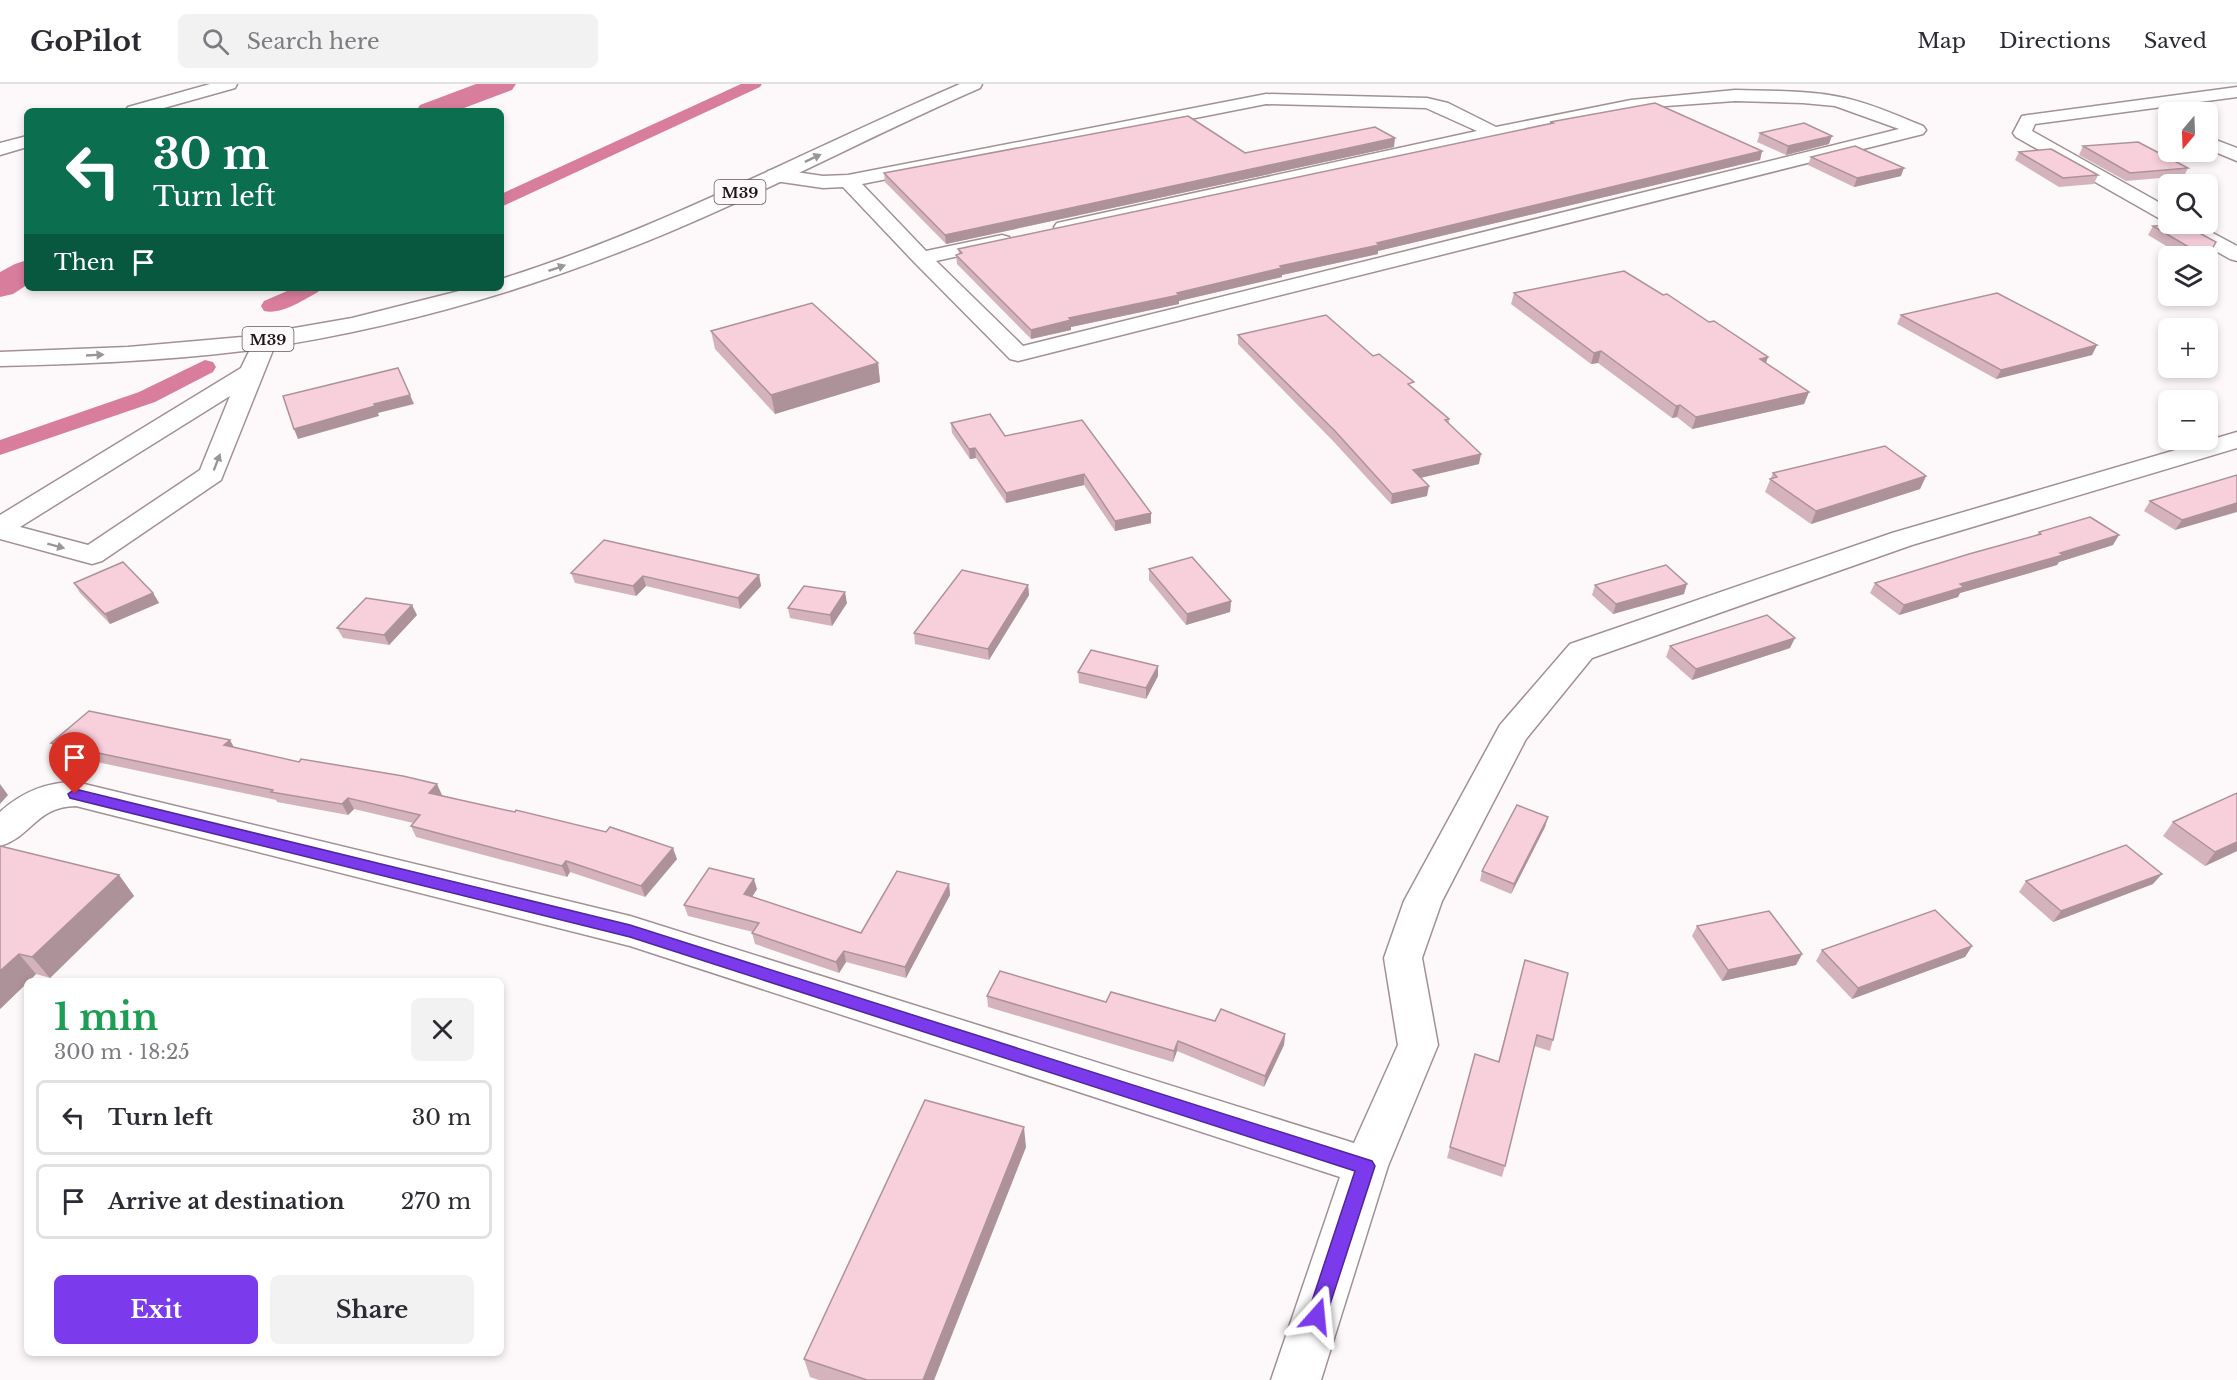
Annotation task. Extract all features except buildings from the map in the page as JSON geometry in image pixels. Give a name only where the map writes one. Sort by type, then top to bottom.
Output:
[{"type":"main road","points":[[145,108],[229,84]]},
{"type":"main road","name":"M39","points":[[504,285],[610,249],[681,220],[768,166],[891,121],[974,84]]},
{"type":"main road","points":[[2158,210],[2022,133],[2028,120],[2237,92]]},
{"type":"main road","points":[[848,181],[921,258],[1018,354],[1917,130],[1863,108],[1835,101],[1755,95],[1694,96],[1655,100],[1050,230]]},
{"type":"main road","points":[[768,166],[824,182],[848,181],[1266,99],[1427,103],[1442,107],[1494,133]]},
{"type":"main road","points":[[2130,105],[2158,118]]},
{"type":"main road","points":[[861,117],[868,122],[891,121]]},
{"type":"main road","points":[[0,149],[24,142]]},
{"type":"main road","points":[[2218,146],[2237,155]]},
{"type":"main road","name":"M39","points":[[504,271],[658,213],[729,178]]},
{"type":"main road","points":[[2200,234],[2237,255]]},
{"type":"main road","points":[[921,258],[1015,238]]},
{"type":"main road","name":"M39","points":[[0,340],[176,333],[276,322],[392,301],[430,291]]},
{"type":"main road","name":"M39","points":[[0,359],[195,349],[265,340],[406,313],[484,291]]},
{"type":"main road","points":[[0,529],[92,555],[212,474],[265,340]]},
{"type":"main road","points":[[0,529],[251,372]]},
{"type":"main road","points":[[1296,1380],[1366,1166],[1418,1045],[1403,958],[1423,901],[1512,733],[1581,651],[1902,539],[2237,440]]},
{"type":"main road","points":[[0,832],[34,802],[57,793],[75,794],[630,931],[1366,1166]]},
{"type":"waterway","points":[[438,108],[502,84]]},
{"type":"waterway","points":[[504,200],[754,84]]},
{"type":"waterway","points":[[0,286],[24,273]]},
{"type":"waterway","points":[[272,306],[304,291]]},
{"type":"waterway","points":[[0,448],[147,397],[205,367]]},
{"type":"route","points":[[75,794],[630,931],[1366,1166],[1317,1316]]}]
